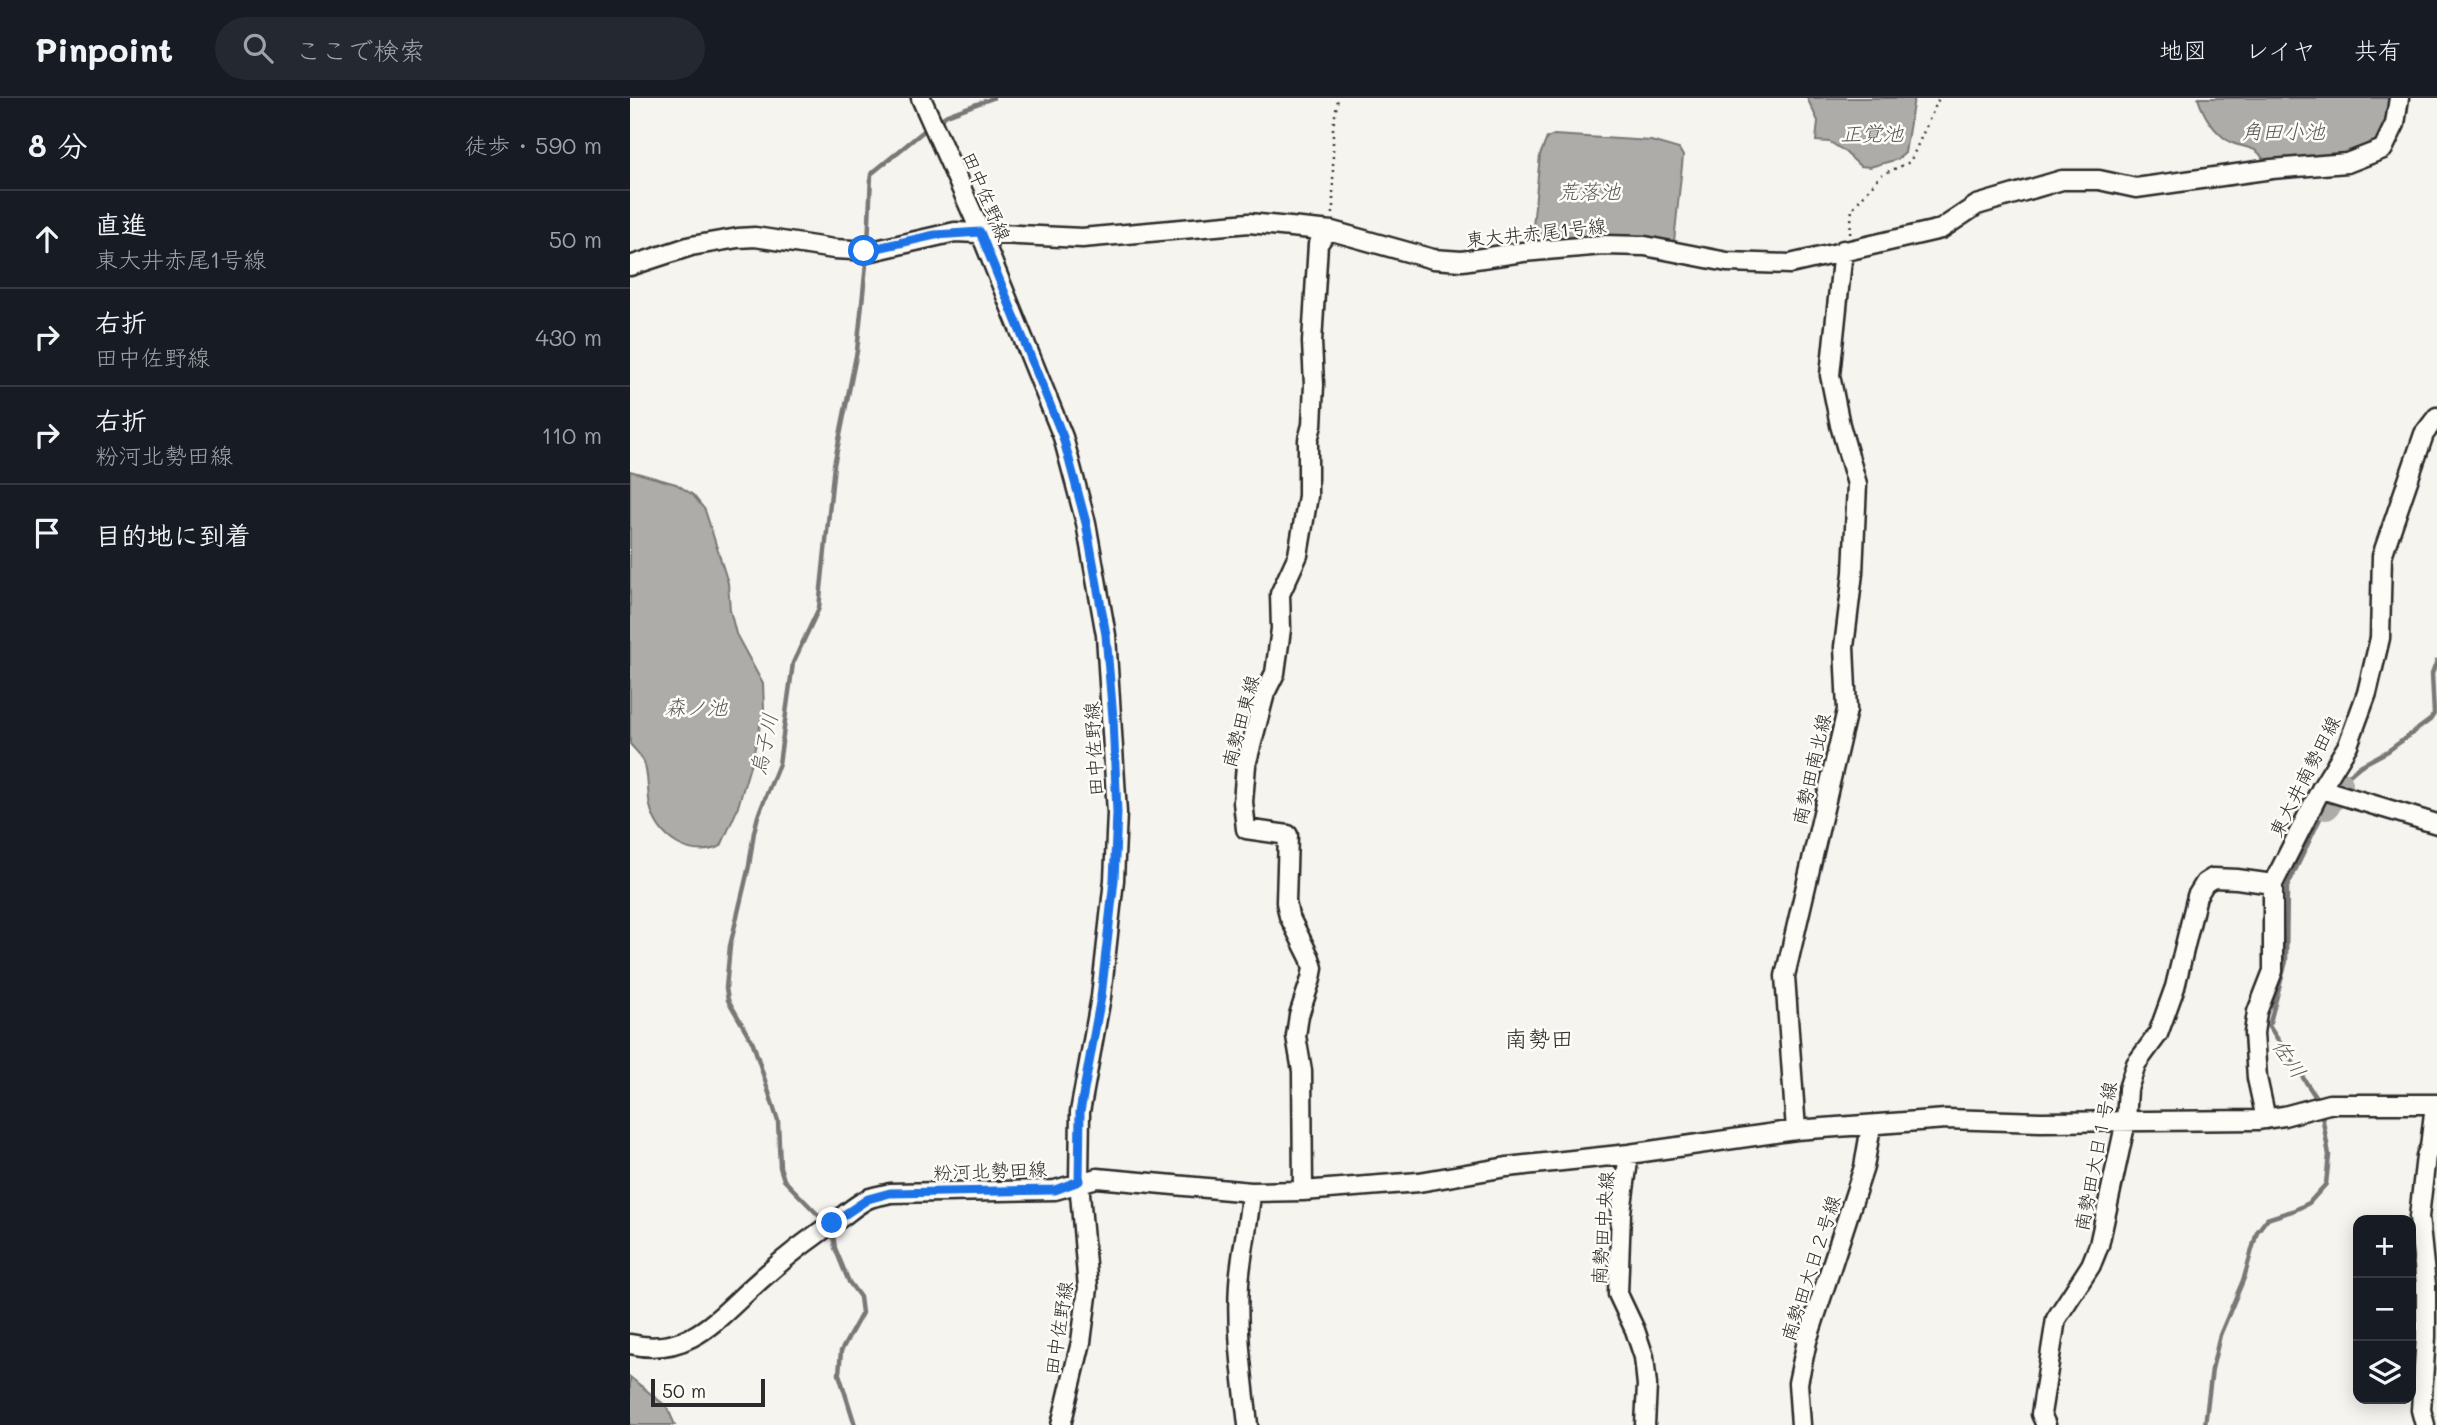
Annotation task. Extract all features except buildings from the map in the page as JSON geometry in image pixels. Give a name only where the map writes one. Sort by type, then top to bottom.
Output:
[{"type":"street","name":"田中佐野線","points":[[921,98],[980,232],[1063,437],[1086,523],[1106,635],[1117,813],[1114,880],[1101,997],[1080,1112],[1079,1181],[1088,1288],[1081,1342],[1061,1425]]},
{"type":"street","name":"東大井赤尾1号線","points":[[630,266],[691,247],[738,238],[755,237],[868,251],[935,235],[980,232],[1082,238],[1249,223],[1332,231],[1433,259],[1462,261],[1603,245],[1645,246],[1727,262],[1790,264],[1941,229],[1977,205],[2062,180],[2099,180],[2136,188],[2273,169],[2347,163],[2383,149],[2395,124],[2399,98]]},
{"type":"street","name":"南勢田東線","points":[[1303,1191],[1302,1071],[1296,1036],[1299,1014],[1312,968],[1310,958],[1289,916],[1286,902],[1288,835],[1246,829],[1243,802],[1246,765],[1265,693],[1275,673],[1281,629],[1280,594],[1297,555],[1303,532],[1308,496],[1308,440],[1312,425],[1312,342],[1318,244],[1325,234],[1332,231]]},
{"type":"street","name":"南勢田南北線","points":[[1796,1129],[1785,976],[1847,710],[1844,648],[1853,573],[1857,484],[1840,425],[1830,375],[1843,250]]},
{"type":"street","name":"東大井南勢田線","points":[[2266,1119],[2257,1078],[2254,1033],[2257,1012],[2273,971],[2273,884],[2330,792],[2367,693],[2380,638],[2382,556],[2424,434],[2437,417]]},
{"type":"street","points":[[2330,792],[2437,824]]},
{"type":"street","name":"南勢田大日１号線","points":[[2046,1425],[2041,1414],[2056,1319],[2091,1265],[2099,1245],[2126,1121],[2128,1090],[2136,1064],[2158,1034],[2175,987],[2197,896],[2205,883],[2213,878],[2273,884]]},
{"type":"street","name":"粉河北勢田線","points":[[630,1344],[645,1348],[667,1346],[687,1340],[707,1329],[776,1265],[829,1225],[868,1199],[890,1193],[1055,1190],[1097,1178],[1251,1192],[1303,1191],[1419,1182],[1507,1167],[1629,1154],[1796,1129],[1946,1119],[2041,1122],[2266,1119],[2320,1106],[2436,1104]]},
{"type":"street","points":[[2424,1425],[2421,1410],[2426,1285],[2419,1217],[2426,1156],[2430,1147],[2436,1104]]},
{"type":"street","name":"南勢田大日２号線","points":[[1801,1425],[1798,1383],[1807,1341],[1864,1167],[1871,1126]]},
{"type":"street","name":"南勢田中央線","points":[[1629,1154],[1621,1212],[1618,1294],[1644,1357],[1647,1385],[1645,1425]]},
{"type":"street","points":[[1248,1425],[1239,1335],[1239,1284],[1251,1192]]},
{"type":"path","points":[[1332,231],[1333,127],[1338,98]]},
{"type":"path","points":[[1843,250],[1850,238],[1852,209],[1881,175],[1910,162],[1939,98]]},
{"type":"water","name":"正覚池","points":[[1807,98],[1914,98],[1905,153],[1898,159],[1870,167],[1860,166],[1830,142],[1816,141],[1818,121]]},
{"type":"water","name":"角田小池","points":[[2198,98],[2394,98],[2383,135],[2362,151],[2328,159],[2264,164],[2256,151],[2230,142],[2214,128]]},
{"type":"water","name":"荒落池","points":[[1554,135],[1651,141],[1679,149],[1683,156],[1674,242],[1667,246],[1531,247],[1540,155],[1547,138]]},
{"type":"water","name":"森ノ池","points":[[630,471],[676,484],[693,495],[705,510],[728,583],[730,610],[736,634],[763,684],[764,709],[737,810],[721,846],[709,850],[687,848],[676,843],[660,828],[650,806],[644,762],[630,744]]},
{"type":"water","points":[[630,1377],[667,1407],[675,1425],[630,1425]]},
{"type":"waterway","name":"烏子川","points":[[938,121],[993,98]]},
{"type":"waterway","name":"烏子川","points":[[868,246],[871,174],[930,126]]},
{"type":"waterway","name":"烏子川","points":[[825,1222],[784,1180],[780,1167],[778,1121],[753,1043],[728,1000],[726,988],[730,946],[749,866],[754,832],[779,764],[793,663],[819,608],[834,465],[857,351],[867,255]]},
{"type":"waterway","name":"佐川","points":[[2339,784],[2360,766],[2388,751],[2430,720],[2434,714],[2432,674],[2437,661]]},
{"type":"waterway","name":"佐川","points":[[2326,806],[2339,784]]},
{"type":"waterway","name":"佐川","points":[[2319,1102],[2269,1026],[2286,961],[2287,887],[2326,806]]},
{"type":"waterway","name":"佐川","points":[[2205,1425],[2212,1369],[2220,1335],[2244,1278],[2257,1232],[2267,1219],[2309,1203],[2326,1184],[2329,1155],[2321,1110]]},
{"type":"waterway","name":"烏子川","points":[[832,1228],[835,1248],[849,1282],[860,1297],[862,1313],[841,1351],[839,1374],[855,1425]]},
{"type":"district","name":"南勢田","points":[[1539,1038]]},
{"type":"route","points":[[832,1223],[868,1199],[890,1193],[1055,1190],[1079,1181],[1080,1112],[1101,997],[1114,880],[1117,813],[1106,635],[1086,523],[1063,437],[980,232],[935,235],[864,251]]}]
